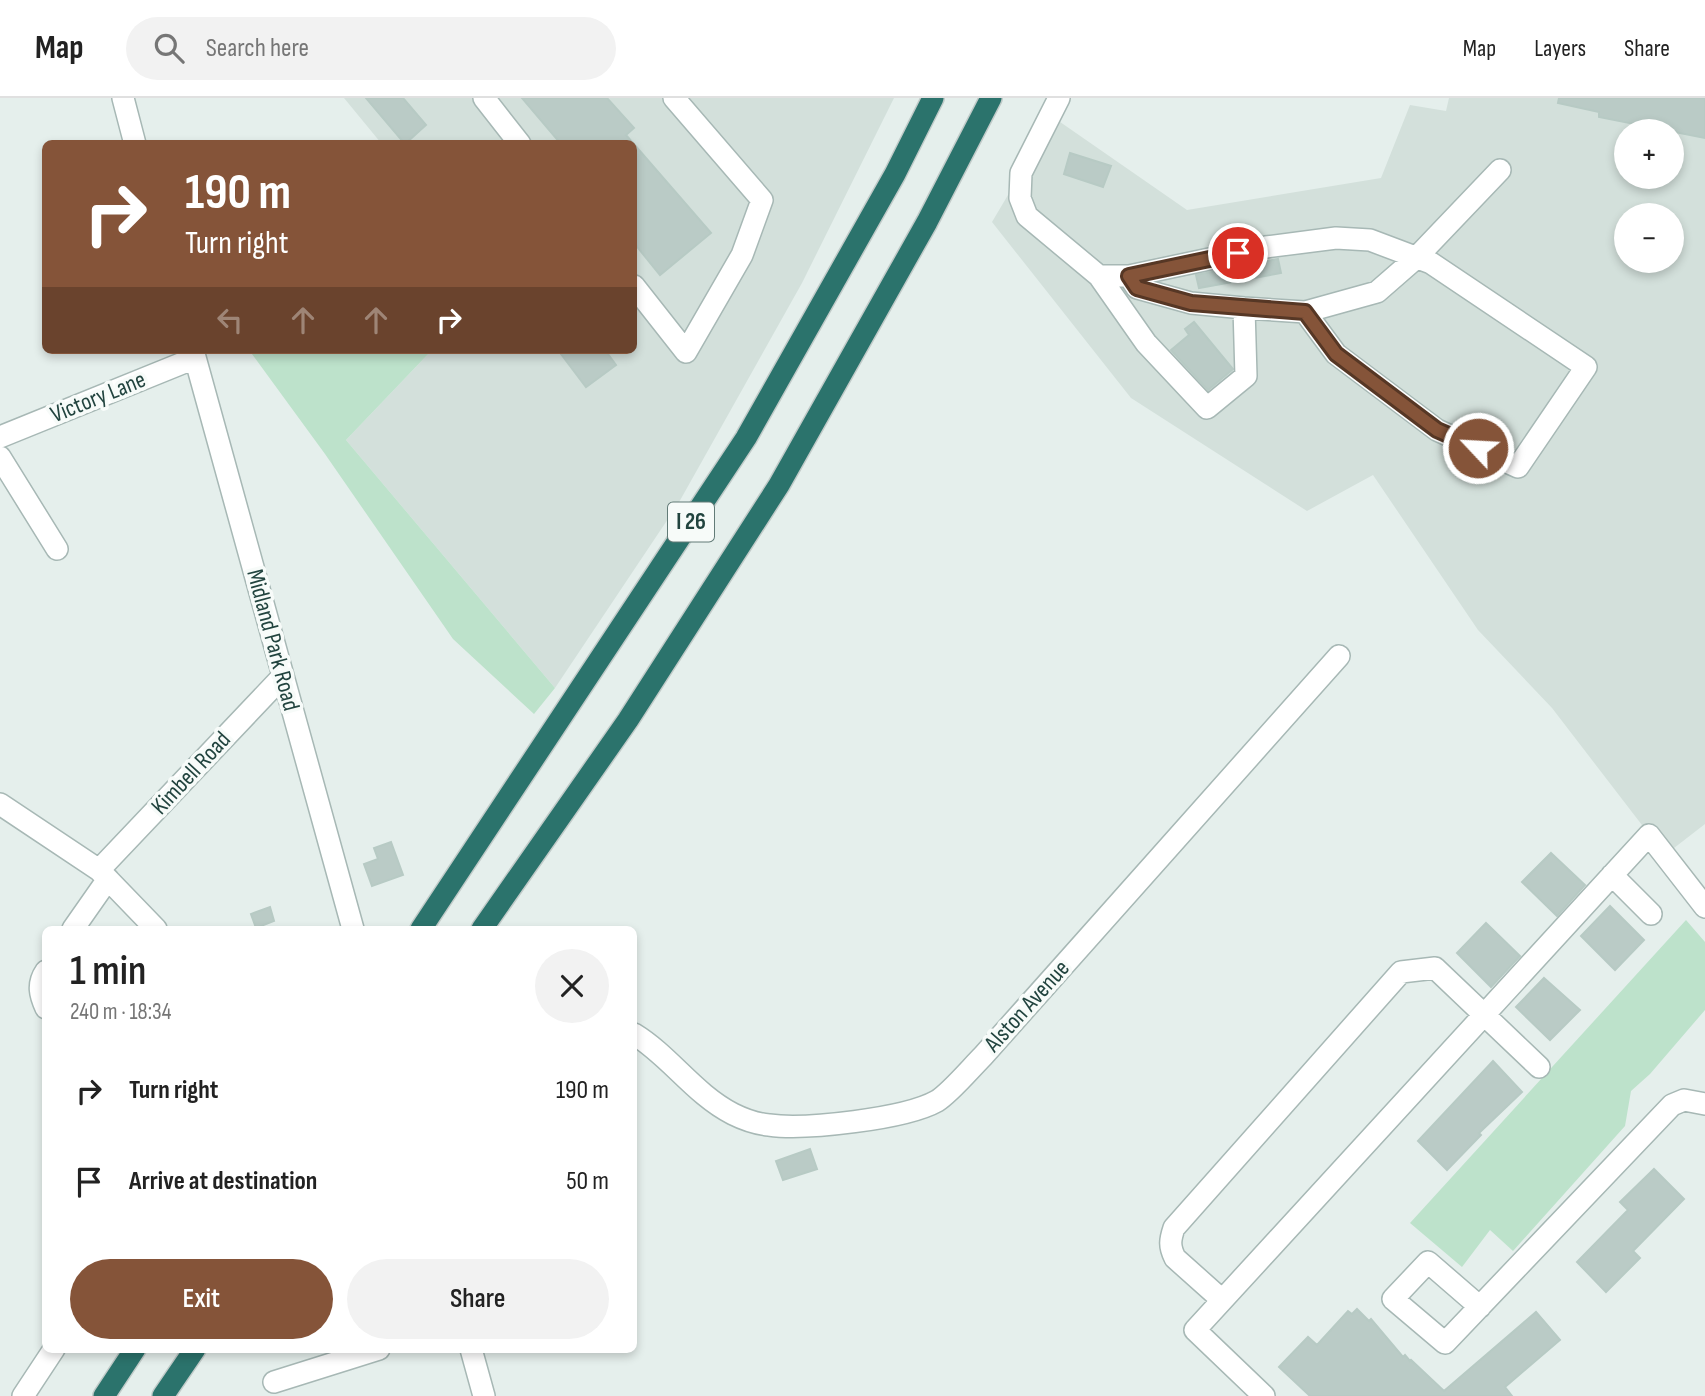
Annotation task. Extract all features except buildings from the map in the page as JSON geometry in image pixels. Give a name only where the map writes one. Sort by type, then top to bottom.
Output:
[{"type":"highway","name":"I 26","points":[[423,926],[746,438],[895,174],[933,98]]},
{"type":"highway","name":"I 26","points":[[484,926],[628,720],[779,485],[927,222],[991,98]]},
{"type":"highway","points":[[104,1396],[132,1353]]},
{"type":"highway","points":[[163,1396],[192,1353]]},
{"type":"street","points":[[123,98],[134,140]]},
{"type":"street","points":[[484,98],[517,140]]},
{"type":"street","points":[[637,290],[686,352],[742,255],[762,200],[674,98]]},
{"type":"street","points":[[1059,98],[1021,173],[1020,198],[1027,216],[1099,276],[1146,343],[1207,408],[1246,376],[1244,308]]},
{"type":"street","points":[[1129,276],[1137,288],[1191,303],[1305,312],[1377,292],[1416,258],[1500,170]]},
{"type":"street","points":[[1099,276],[1129,276],[1266,247],[1336,238],[1370,240],[1431,263],[1586,367],[1518,467],[1437,430],[1336,354],[1305,312]]},
{"type":"street","name":"Victory Lane","points":[[0,437],[194,354]]},
{"type":"street","name":"Midland Park Road","points":[[194,354],[352,926]]},
{"type":"street","points":[[0,457],[57,549]]},
{"type":"street","name":"Alston Avenue","points":[[637,1036],[701,1093],[734,1115],[768,1125],[859,1121],[904,1112],[937,1100],[983,1056],[1339,656]]},
{"type":"street","name":"Kimbell Road","points":[[75,926],[103,875],[283,676]]},
{"type":"street","points":[[0,804],[103,875],[153,926]]},
{"type":"street","points":[[1264,1396],[1195,1330],[1222,1300],[1649,835],[1705,907]]},
{"type":"street","points":[[1612,875],[1651,914]]},
{"type":"street","points":[[1222,1300],[1175,1258],[1170,1239],[1174,1228],[1401,972],[1435,968],[1539,1067]]},
{"type":"street","points":[[42,977],[42,995]]},
{"type":"street","points":[[1480,1307],[1672,1105],[1684,1100],[1705,1104]]},
{"type":"street","points":[[23,1396],[51,1353]]},
{"type":"street","points":[[274,1382],[366,1353]]},
{"type":"street","points":[[472,1353],[484,1396]]},
{"type":"shaded area","points":[[344,98],[894,98],[802,283],[678,504],[555,688],[346,440],[428,354],[637,354],[637,140],[379,140]]},
{"type":"shaded area","points":[[1449,98],[1705,98],[1705,824],[1665,855],[1552,708],[1478,630],[1373,475],[1307,511],[1131,398],[992,222],[1021,173],[1050,115],[1187,210],[1381,178],[1410,105],[1446,111]]},
{"type":"green space","points":[[252,354],[428,354],[346,440],[555,688],[534,714],[453,639]]},
{"type":"green space","points":[[1686,920],[1705,942],[1705,1010],[1650,1074],[1631,1091],[1625,1126],[1513,1251],[1490,1230],[1462,1267],[1410,1223]]},
{"type":"route","points":[[1238,253],[1129,276],[1137,288],[1191,303],[1305,312],[1336,354],[1437,430],[1478,448]]}]
